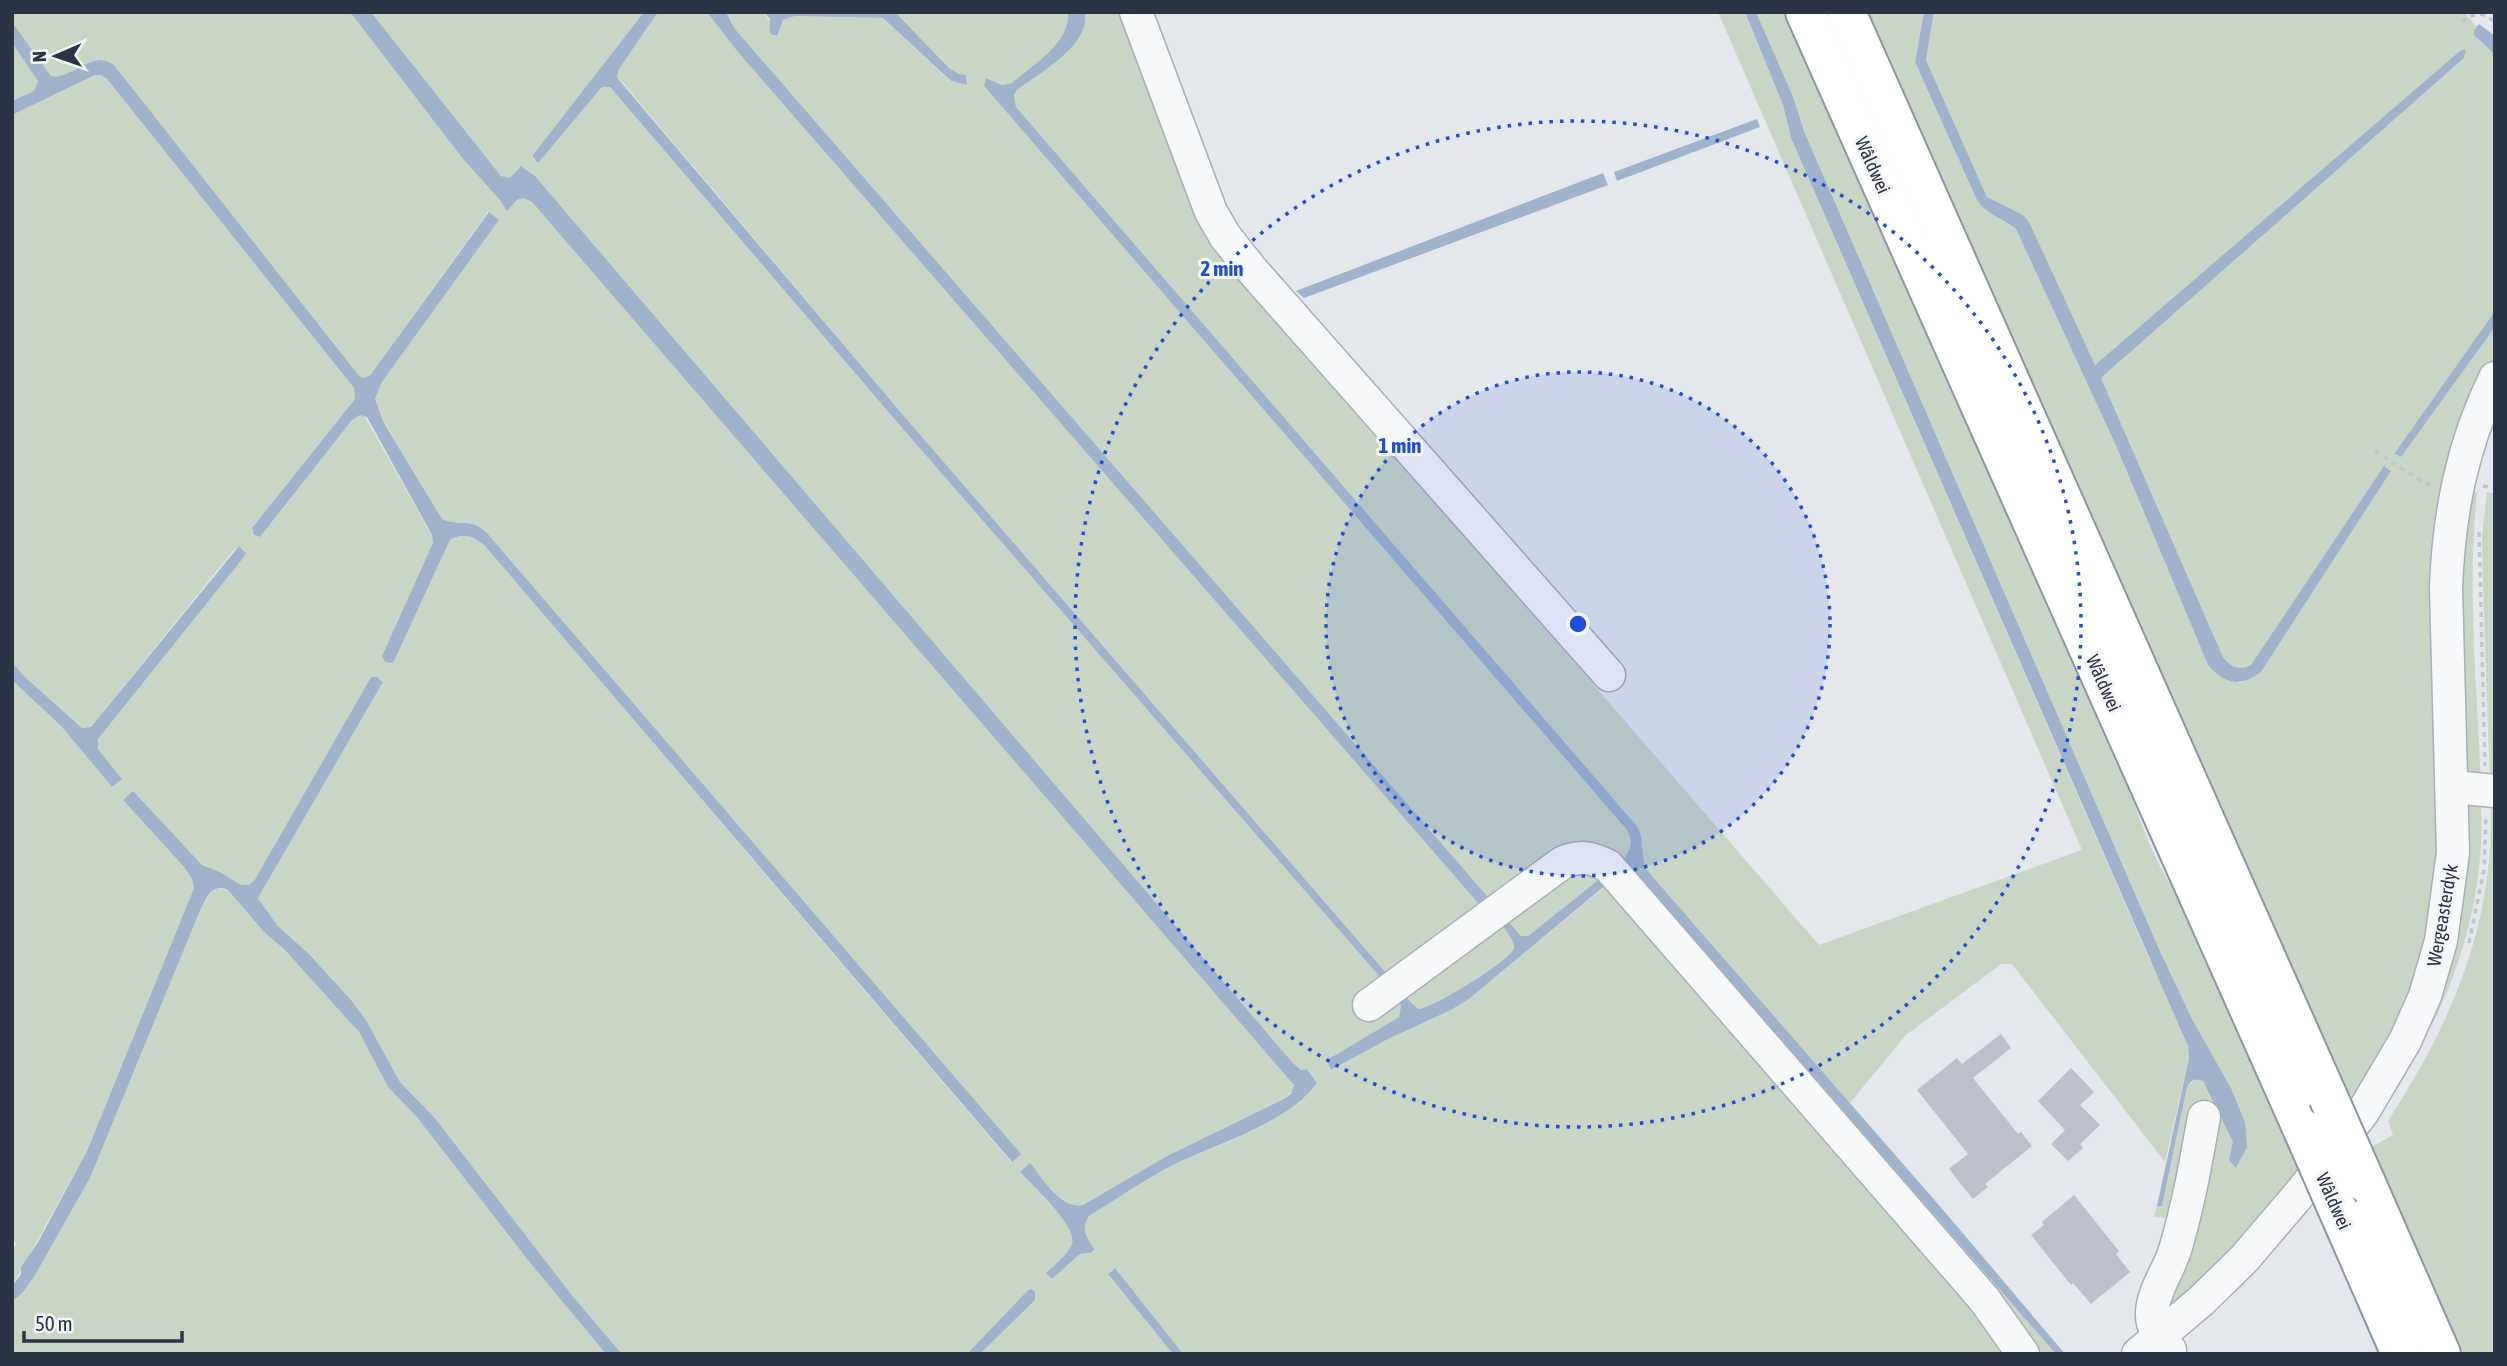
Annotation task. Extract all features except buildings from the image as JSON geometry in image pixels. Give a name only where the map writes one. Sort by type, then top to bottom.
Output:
[{"type":"highway","name":"Wâldwei","points":[[1805,12],[2401,1354]]},
{"type":"highway","name":"Wâldwei","points":[[1846,12],[2441,1354]]},
{"type":"street","points":[[1136,12],[1211,212],[1225,236],[1251,269],[1609,675]]},
{"type":"street","name":"Wergeasterdyk","points":[[2157,1348],[2244,1258],[2302,1191],[2363,1112],[2405,1041],[2425,996],[2441,941],[2453,853],[2447,549],[2457,480],[2476,419],[2495,378]]},
{"type":"street","points":[[2453,787],[2490,790]]},
{"type":"street","points":[[1368,1005],[1552,869],[1572,858],[1593,858],[1608,866],[1686,955],[1984,1299],[2023,1354]]},
{"type":"street","points":[[2157,1348],[2152,1311],[2180,1234],[2204,1117]]},
{"type":"path","points":[[2462,23],[2472,14],[2486,14],[2495,23]]},
{"type":"path","points":[[2375,451],[2421,481]]},
{"type":"path","points":[[2483,495],[2485,480]]},
{"type":"path","points":[[2479,529],[2490,790]]},
{"type":"green space","points":[[12,12],[350,12],[463,159],[507,211],[517,200],[524,198],[532,202],[1291,1079],[1294,1090],[1282,1100],[1165,1157],[1083,1205],[1068,1203],[1060,1198],[1030,1164],[1020,1172],[1061,1216],[1072,1236],[1068,1251],[1047,1273],[1052,1279],[1080,1254],[1091,1253],[1095,1249],[1086,1233],[1085,1225],[1089,1216],[1173,1165],[1271,1121],[1305,1097],[1317,1083],[1307,1069],[1301,1070],[1292,1062],[535,176],[521,166],[510,178],[501,176],[371,12],[644,12],[532,156],[535,161],[538,162],[602,87],[610,87],[903,429],[1382,978],[1387,974],[910,423],[617,76],[658,12],[707,12],[737,51],[1480,904],[1488,897],[735,29],[727,12],[764,13],[772,24],[770,34],[776,36],[783,20],[795,16],[883,18],[950,81],[967,85],[966,75],[949,68],[895,12],[1068,12],[1063,34],[1057,44],[1039,61],[1012,83],[1002,85],[987,78],[984,86],[1627,830],[1630,847],[1621,862],[1629,873],[1639,877],[2056,1354],[2027,1354],[1986,1297],[1619,872],[1599,856],[1580,852],[1561,859],[1540,872],[1365,1004],[1368,1009],[1546,878],[1564,867],[1583,862],[1593,864],[1611,876],[1978,1297],[2019,1354],[1183,1354],[1114,1268],[1108,1274],[1173,1354],[980,1354],[1035,1300],[1035,1291],[1028,1290],[967,1354],[622,1354],[575,1299],[434,1117],[400,1082],[366,1020],[351,1000],[310,955],[277,925],[258,898],[383,682],[371,677],[254,881],[248,885],[241,885],[202,865],[133,792],[123,800],[184,867],[194,888],[87,1151],[12,1286],[12,1248],[17,1245],[12,1237],[12,680],[61,726],[112,787],[122,779],[98,749],[98,739],[246,553],[239,546],[232,552],[91,727],[82,728],[12,662],[12,115],[95,75],[107,79],[354,388],[355,399],[252,528],[254,535],[260,537],[352,420],[359,414],[364,415],[432,536],[433,544],[382,656],[385,662],[393,662],[450,540],[464,536],[485,546],[1011,1162],[1020,1154],[487,533],[476,525],[442,519],[384,422],[375,399],[382,382],[499,220],[488,212],[371,374],[365,378],[360,377],[114,65],[98,60],[68,74],[51,76],[12,22]],"holes":[[[1601,878],[1607,885],[1469,999],[1331,1070],[1327,1060],[1399,1017],[1401,1006],[1397,998],[1403,994],[1418,1009],[1426,1007],[1454,993],[1500,963],[1514,948],[1512,938],[1501,924],[1507,920],[1521,936],[1528,936]]]},
{"type":"green space","points":[[1085,12],[1118,12],[1199,216],[1250,288],[1819,945],[2082,850],[1718,12],[1745,12],[1783,105],[1791,138],[2147,954],[2184,1032],[2189,1058],[2165,1162],[2012,964],[2001,964],[1906,1035],[1850,1103],[1646,869],[1642,859],[1643,846],[1636,825],[1016,107],[1014,95],[1017,90],[1086,19]]},
{"type":"green space","points":[[1756,12],[1787,12],[2126,775],[2151,847],[2168,881],[2189,912],[2286,1130],[2282,1133],[2300,1174],[2252,1230],[2172,1310],[2164,1307],[2169,1218],[2154,1217],[2157,1206],[2162,1206],[2187,1087],[2194,1080],[2203,1080],[2233,1142],[2233,1150],[2245,1122],[2231,1088],[2192,1019],[2159,949],[1804,131],[1794,99]]},
{"type":"green space","points":[[1862,12],[1924,12],[1915,62],[1976,198],[1989,212],[2016,229],[2117,448],[2208,665],[2228,680],[2240,683],[2261,672],[2391,471],[2251,666],[2244,669],[2230,664],[2223,657],[2101,378],[2464,58],[2466,50],[2461,50],[2095,365],[2023,215],[1987,197],[1926,60],[1934,12],[2464,12],[2476,26],[2474,30],[2478,40],[2495,55],[2495,311],[2394,454],[2401,457],[2495,327],[2495,355],[2468,409],[2436,881],[2425,942],[2411,990],[2388,1040],[2351,1104],[2215,806],[2196,749],[2165,679],[2141,642]]},
{"type":"green space","points":[[12,43],[38,81],[34,91],[12,101]]},
{"type":"green space","points":[[2470,490],[2477,493],[2473,602],[2481,783],[2467,777],[2457,616]]},
{"type":"green space","points":[[2487,492],[2495,494],[2495,786],[2490,785],[2483,584],[2482,537]]},
{"type":"green space","points":[[2480,796],[2480,861],[2468,929],[2446,994],[2416,1052],[2467,802]]},
{"type":"green space","points":[[2490,796],[2495,796],[2495,1354],[2459,1354],[2372,1150],[2373,1146],[2393,1135],[2388,1121],[2432,1045],[2466,967],[2486,884]]},
{"type":"green space","points":[[215,887],[228,890],[264,932],[285,950],[336,1004],[359,1032],[388,1087],[416,1116],[531,1264],[606,1354],[12,1354],[12,1302],[34,1277],[90,1178],[201,907]]},
{"type":"water","points":[[350,12],[371,12],[501,176],[510,178],[521,166],[535,176],[1292,1062],[1301,1070],[1307,1069],[1317,1083],[1288,1110],[1270,1121],[1173,1165],[1089,1216],[1085,1225],[1086,1233],[1095,1249],[1091,1253],[1080,1254],[1052,1279],[1046,1273],[1068,1251],[1072,1236],[1061,1216],[1020,1172],[1030,1163],[1060,1198],[1067,1203],[1083,1205],[1165,1157],[1282,1100],[1291,1094],[1294,1085],[532,202],[524,198],[517,200],[507,211],[463,159]]},
{"type":"water","points":[[644,12],[658,12],[619,69],[619,80],[910,423],[1387,974],[1381,978],[903,429],[610,87],[602,87],[538,163],[532,156]]},
{"type":"water","points":[[707,12],[726,12],[735,29],[1488,897],[1479,904],[737,51]]},
{"type":"water","points":[[764,12],[895,12],[949,68],[966,75],[967,85],[951,81],[883,18],[795,16],[783,20],[777,36],[770,34],[770,19]]},
{"type":"water","points":[[1068,12],[1085,12],[1085,24],[1080,36],[1062,57],[1017,90],[1014,95],[1016,107],[1636,825],[1641,836],[1646,869],[2065,1354],[2056,1354],[1639,877],[1621,862],[1630,847],[1627,830],[984,86],[986,78],[1002,85],[1012,83],[1039,61],[1057,44],[1063,34]]},
{"type":"water","points":[[1745,12],[1756,12],[1794,99],[1804,131],[2159,949],[2192,1019],[2231,1088],[2245,1122],[2247,1147],[2236,1168],[2229,1160],[2233,1142],[2203,1081],[2195,1080],[2190,1083],[2162,1206],[2157,1206],[2189,1058],[2188,1046],[1791,138],[1783,105]]},
{"type":"water","points":[[1924,12],[1934,12],[1926,60],[1987,197],[2023,215],[2029,222],[2095,365],[2461,50],[2466,50],[2464,58],[2101,378],[2223,657],[2236,667],[2251,665],[2384,466],[2391,471],[2261,672],[2253,677],[2233,682],[2220,676],[2208,665],[2117,448],[2016,229],[1989,212],[1976,198],[1915,62]]},
{"type":"water","points":[[12,22],[51,76],[60,76],[98,60],[114,65],[360,377],[365,378],[371,374],[489,212],[499,220],[382,382],[375,399],[384,423],[442,519],[476,525],[487,533],[1021,1154],[1012,1162],[485,546],[468,536],[450,540],[393,663],[385,662],[382,656],[433,543],[432,535],[367,417],[360,415],[352,420],[260,537],[254,535],[252,528],[355,399],[354,388],[107,79],[95,75],[12,115],[12,101],[34,91],[38,81],[12,43]]},
{"type":"water","points":[[2479,24],[2495,36],[2495,55],[2474,35]]},
{"type":"water","points":[[1757,119],[1760,127],[1617,181],[1614,172]]},
{"type":"water","points":[[1603,173],[1608,185],[1304,298],[1296,291]]},
{"type":"water","points":[[2495,311],[2495,327],[2401,457],[2394,454]]},
{"type":"water","points":[[239,546],[246,553],[243,558],[98,739],[98,749],[122,779],[112,787],[61,726],[12,680],[12,662],[82,728],[91,727]]},
{"type":"water","points":[[371,677],[377,677],[383,682],[258,898],[277,925],[310,955],[351,1000],[366,1020],[400,1082],[434,1117],[575,1299],[622,1354],[606,1354],[531,1264],[416,1116],[388,1087],[359,1032],[285,950],[264,932],[228,890],[223,888],[214,889],[201,908],[90,1178],[34,1277],[12,1302],[12,1286],[21,1274],[21,1267],[38,1242],[87,1151],[194,888],[184,867],[123,800],[133,791],[202,865],[241,885],[248,885],[254,881]]},
{"type":"water","points":[[1602,877],[1607,884],[1469,999],[1331,1070],[1327,1060],[1399,1017],[1401,1006],[1397,998],[1403,994],[1418,1009],[1454,993],[1510,954],[1514,945],[1501,924],[1507,920],[1521,936],[1528,936]]},
{"type":"water","points":[[1115,1268],[1183,1354],[1173,1354],[1108,1274]]},
{"type":"water","points":[[1028,1290],[1035,1291],[1035,1300],[980,1354],[967,1354]]}]
